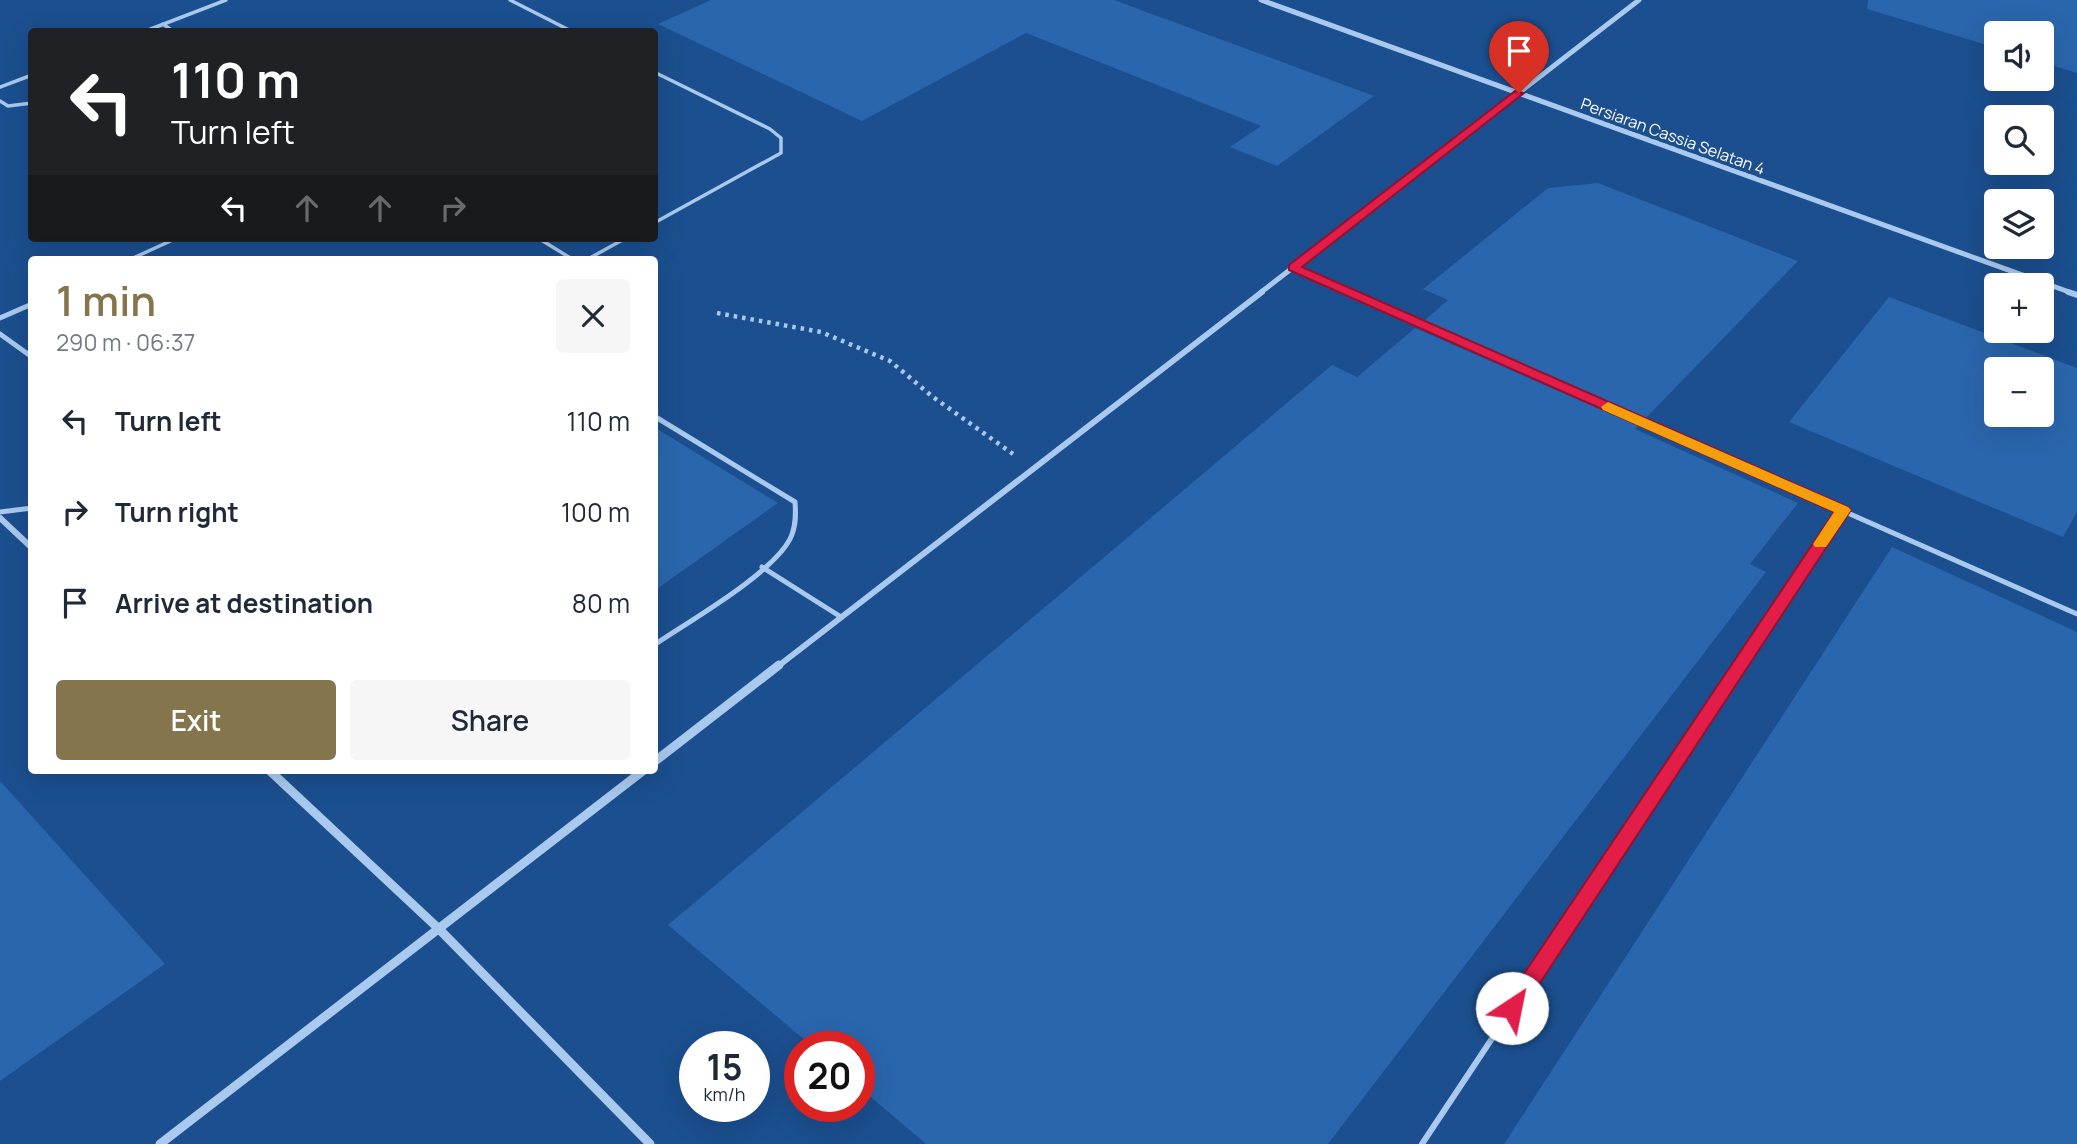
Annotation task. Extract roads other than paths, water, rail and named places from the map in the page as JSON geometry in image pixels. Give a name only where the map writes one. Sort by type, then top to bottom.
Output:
[{"type":"street","name":"Persiaran Cassia Selatan 4","points":[[1261,0],[2077,295]]},
{"type":"street","points":[[658,759],[1639,0]]},
{"type":"street","points":[[0,519],[28,544]]},
{"type":"street","points":[[273,774],[439,929],[650,1144]]},
{"type":"street","points":[[160,1144],[639,774]]},
{"type":"lane","points":[[154,28],[226,0]]},
{"type":"lane","points":[[510,0],[565,28]]},
{"type":"lane","points":[[163,24],[168,28]]},
{"type":"lane","points":[[658,74],[770,129],[781,138],[781,153],[658,221]]},
{"type":"lane","points":[[0,87],[28,76]]},
{"type":"lane","points":[[0,101],[8,106],[28,104]]},
{"type":"lane","points":[[138,256],[168,242]]},
{"type":"lane","points":[[544,242],[567,256]]},
{"type":"lane","points":[[593,256],[619,242]]},
{"type":"lane","points":[[1293,268],[2077,614]]},
{"type":"lane","points":[[0,318],[28,306]]},
{"type":"lane","points":[[0,334],[28,354]]},
{"type":"lane","points":[[658,418],[795,502],[797,522],[785,547],[762,567],[658,642]]},
{"type":"lane","points":[[0,512],[28,509]]},
{"type":"lane","points":[[1422,1144],[1843,510]]},
{"type":"lane","points":[[762,567],[841,617]]}]
